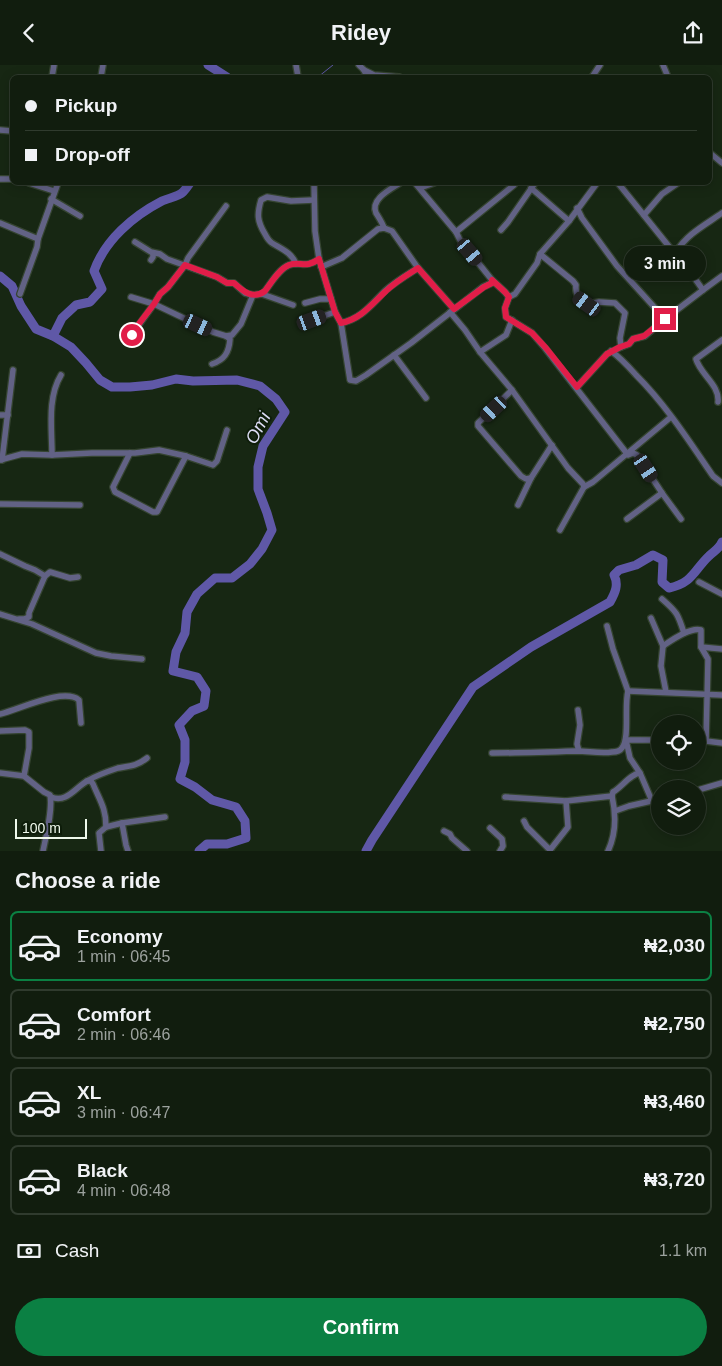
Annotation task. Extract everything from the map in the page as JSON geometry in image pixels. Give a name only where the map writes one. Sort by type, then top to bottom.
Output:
[{"type":"street","points":[[360,65],[366,75]]},
{"type":"street","points":[[364,70],[374,75]]},
{"type":"street","points":[[35,185],[54,191]]},
{"type":"street","points":[[20,294],[57,185]]},
{"type":"street","points":[[314,185],[314,231],[319,259],[335,312],[341,323],[350,380],[356,381],[394,355],[484,287],[494,282],[492,280]]},
{"type":"street","points":[[384,228],[375,209],[378,200],[397,185]]},
{"type":"street","points":[[417,185],[492,280],[509,297]]},
{"type":"street","points":[[456,232],[514,185]]},
{"type":"street","points":[[501,231],[533,185],[569,221]]},
{"type":"street","points":[[595,185],[569,221],[540,254],[538,263],[515,294],[509,297],[505,308],[506,317],[532,333],[546,348],[628,455]]},
{"type":"street","points":[[620,185],[671,249],[676,252],[704,290]]},
{"type":"street","points":[[644,215],[662,194],[675,185]]},
{"type":"street","points":[[296,264],[291,255],[270,242],[259,225],[258,211],[261,199],[267,197],[291,201],[314,199]]},
{"type":"street","points":[[51,199],[80,216]]},
{"type":"street","points":[[127,341],[160,294],[185,265],[188,258],[226,206]]},
{"type":"street","points":[[577,209],[617,266],[665,319]]},
{"type":"street","points":[[676,252],[681,243],[690,235],[722,213]]},
{"type":"street","points":[[0,223],[38,239]]},
{"type":"street","points":[[321,267],[342,258],[378,229],[384,228],[392,231],[480,352],[512,390],[568,468],[584,487]]},
{"type":"street","points":[[135,242],[167,259],[217,277],[227,283],[234,283],[245,293],[253,295],[262,294],[293,305]]},
{"type":"street","points":[[151,260],[153,253]]},
{"type":"street","points":[[540,254],[573,281],[576,285],[575,291],[578,298],[587,304],[598,302],[615,303],[625,313],[620,347]]},
{"type":"street","points":[[262,294],[283,268],[296,264],[308,265],[319,259]]},
{"type":"street","points":[[341,323],[361,315],[397,281],[418,268]]},
{"type":"street","points":[[577,387],[611,351],[629,344],[633,339],[644,336],[722,277]]},
{"type":"street","points":[[131,297],[154,304],[213,332],[226,336],[232,335],[241,324],[253,295]]},
{"type":"street","points":[[305,303],[320,299],[331,299]]},
{"type":"street","points":[[312,320],[335,312]]},
{"type":"street","points":[[480,352],[506,335],[512,320]]},
{"type":"street","points":[[212,364],[226,356],[230,339],[226,336]]},
{"type":"street","points":[[718,402],[719,398],[715,388],[698,365],[696,359],[722,340]]},
{"type":"street","points":[[611,351],[649,388],[713,476],[722,483]]},
{"type":"street","points":[[394,355],[426,398]]},
{"type":"street","points":[[13,370],[1,460],[22,454],[130,453],[159,450],[213,465],[217,461],[228,430]]},
{"type":"street","points":[[52,455],[52,399],[56,383],[61,375]]},
{"type":"street","points":[[512,390],[478,423],[478,426],[521,476],[526,479],[531,478]]},
{"type":"street","points":[[0,415],[8,415]]},
{"type":"street","points":[[560,529],[584,487],[628,455],[671,417]]},
{"type":"street","points":[[518,505],[531,478],[552,445]]},
{"type":"street","points":[[130,453],[114,487],[115,493],[153,512],[157,512],[186,456]]},
{"type":"street","points":[[628,455],[633,453],[637,455],[681,519]]},
{"type":"street","points":[[627,519],[662,493]]},
{"type":"street","points":[[0,504],[80,505]]},
{"type":"street","points":[[0,554],[46,576]]},
{"type":"street","points":[[1,617],[24,619],[29,617],[29,613],[46,576],[50,572],[70,578],[78,577]]},
{"type":"street","points":[[699,582],[722,594]]},
{"type":"street","points":[[662,599],[676,611],[684,633]]},
{"type":"street","points":[[12,618],[32,624],[96,653],[142,659]]},
{"type":"street","points":[[651,618],[662,646],[661,666],[666,692]]},
{"type":"street","points":[[607,626],[628,691],[626,697],[626,740],[630,758],[640,773],[651,799]]},
{"type":"street","points":[[662,646],[684,633],[697,629],[700,630],[701,647],[708,659],[706,741],[722,743]]},
{"type":"street","points":[[701,647],[722,649]]},
{"type":"street","points":[[628,691],[722,695]]},
{"type":"street","points":[[0,714],[46,699],[70,696],[77,697],[79,700],[81,723]]},
{"type":"street","points":[[578,710],[580,725],[577,743],[579,751]]},
{"type":"street","points":[[0,731],[25,730],[29,732],[29,748],[24,776]]},
{"type":"street","points":[[626,740],[651,740]]},
{"type":"street","points":[[492,753],[579,751],[610,753],[622,748],[626,740]]},
{"type":"street","points":[[0,773],[24,776],[51,797],[66,797],[87,781],[116,769],[137,765],[147,758]]},
{"type":"street","points":[[616,851],[609,849],[614,832],[615,811],[613,792],[634,774],[640,773]]},
{"type":"street","points":[[87,781],[91,781],[93,784],[105,811],[106,827]]},
{"type":"street","points":[[706,788],[722,783]]},
{"type":"street","points":[[505,797],[566,801],[612,796]]},
{"type":"street","points":[[43,851],[51,797]]},
{"type":"street","points":[[524,821],[526,827],[550,850],[568,827],[566,801]]},
{"type":"street","points":[[615,811],[651,801]]},
{"type":"street","points":[[101,851],[99,833],[106,827],[165,817]]},
{"type":"street","points":[[122,823],[128,851]]},
{"type":"street","points":[[490,828],[502,839],[503,846],[500,851]]},
{"type":"street","points":[[444,831],[450,834],[467,851]]},
{"type":"waterway","name":"Omi","points":[[208,65],[224,75]]},
{"type":"waterway","points":[[320,75],[333,65]]},
{"type":"waterway","name":"Omi","points":[[53,336],[62,318],[76,305],[90,302],[102,289],[94,271],[105,249],[121,230],[151,207],[181,194],[189,185]]},
{"type":"waterway","name":"Omi","points":[[0,276],[12,286],[21,306],[36,329],[53,336],[71,347],[100,380],[112,387],[152,385],[176,379],[193,381],[237,380],[260,386],[276,399],[285,412],[263,446],[258,467],[258,489],[272,530],[262,549],[250,564],[232,578],[215,578],[197,594],[187,612],[185,633],[176,652],[173,671],[197,677],[206,691],[204,706],[192,711],[179,725],[185,740],[185,762],[180,779],[195,787],[212,800],[236,807],[245,821],[246,838],[227,844],[207,844],[199,851]]},
{"type":"waterway","points":[[366,851],[473,687],[531,647],[610,602],[616,586],[614,575],[619,570],[636,565],[653,555],[663,560],[662,582],[669,588],[677,586],[688,579],[722,542]]},
{"type":"route","points":[[132,335],[160,294],[185,265],[217,277],[227,283],[234,283],[245,293],[253,295],[262,294],[283,268],[296,264],[308,265],[319,259],[335,312],[341,323],[361,315],[397,281],[418,268],[454,309],[494,282],[492,280],[496,283],[509,297],[505,308],[506,317],[532,333],[577,387],[607,354],[629,344],[633,339],[644,336],[665,319]]}]
